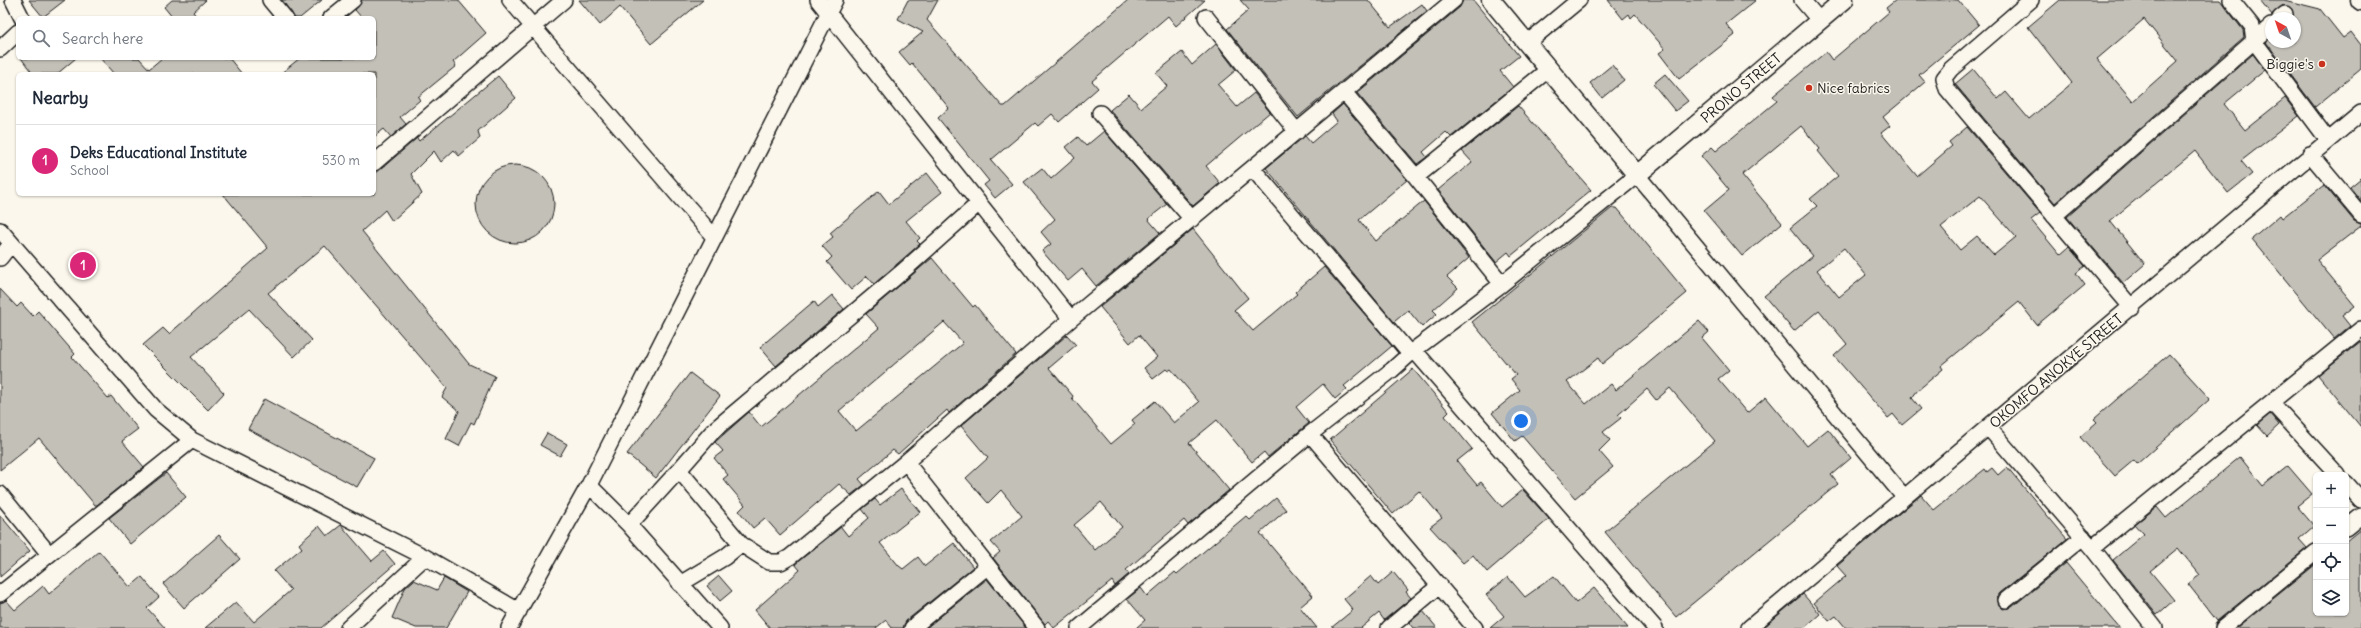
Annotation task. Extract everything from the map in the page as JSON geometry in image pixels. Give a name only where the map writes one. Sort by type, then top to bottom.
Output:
[{"type":"street","points":[[13,0],[21,16]]},
{"type":"street","points":[[270,0],[283,16]]},
{"type":"street","points":[[333,16],[353,0]]},
{"type":"street","points":[[510,0],[714,238]]},
{"type":"street","points":[[376,162],[564,0]]},
{"type":"street","points":[[818,0],[832,6],[979,203],[1071,319]]},
{"type":"street","points":[[679,470],[741,544],[769,562],[781,562],[790,557],[906,462],[1071,319],[1298,132],[1454,0]]},
{"type":"street","points":[[1491,0],[1904,497]]},
{"type":"street","points":[[1527,43],[1580,0]]},
{"type":"street","points":[[1802,0],[1820,21]]},
{"type":"street","name":"PRONO STREET","points":[[1637,175],[1844,0]]},
{"type":"street","points":[[2031,0],[1951,69],[1944,78],[1946,89],[2132,308]]},
{"type":"street","points":[[2231,0],[2252,26],[2254,41],[2328,140]]},
{"type":"street","points":[[509,628],[589,485],[832,6]]},
{"type":"street","points":[[1206,17],[1298,132]]},
{"type":"street","points":[[2054,216],[2265,31]]},
{"type":"street","points":[[0,49],[16,34]]},
{"type":"street","points":[[1416,177],[1549,69]]},
{"type":"street","points":[[1344,92],[1416,177],[1502,284]]},
{"type":"street","points":[[1100,113],[1192,219]]},
{"type":"street","name":"OKOMFO ANOKYE STREET","points":[[1749,628],[2132,308],[2310,154],[2361,113]]},
{"type":"street","points":[[2310,154],[2361,215]]},
{"type":"street","points":[[1253,168],[1412,352],[1655,628]]},
{"type":"street","points":[[1079,628],[1310,434],[1392,370],[1412,352],[1502,284],[1637,175]]},
{"type":"street","points":[[629,525],[714,430],[902,272],[979,203]]},
{"type":"street","points":[[0,230],[156,410],[192,440],[425,557],[519,611]]},
{"type":"street","points":[[0,258],[11,244]]},
{"type":"street","points":[[2006,600],[2088,542],[2272,403],[2361,330]]},
{"type":"street","points":[[2272,403],[2335,472]]},
{"type":"street","points":[[1988,427],[2088,542],[2155,628]]},
{"type":"street","points":[[1310,434],[1475,628]]},
{"type":"street","points":[[0,594],[192,440]]},
{"type":"street","points":[[906,462],[1037,628]]},
{"type":"street","points":[[589,485],[629,525],[720,628]]},
{"type":"street","points":[[2349,486],[2361,500]]},
{"type":"street","points":[[0,494],[49,554]]},
{"type":"street","points":[[2349,526],[2361,516]]},
{"type":"street","points":[[680,584],[725,557],[741,544]]},
{"type":"street","points":[[2223,628],[2313,554]]},
{"type":"street","points":[[348,628],[425,557]]},
{"type":"street","points":[[912,628],[988,566]]},
{"type":"street","points":[[1389,628],[1440,585]]},
{"type":"building","points":[[29,0],[65,0],[44,16],[42,16]]},
{"type":"building","points":[[172,0],[206,0],[193,12],[196,16],[171,16],[164,7]]},
{"type":"building","points":[[282,0],[322,0],[302,16],[294,16]]},
{"type":"building","points":[[362,0],[458,0],[486,33],[453,62],[456,66],[418,97],[420,100],[400,117],[406,124],[391,137],[384,129],[376,135],[376,72],[282,72],[298,60],[376,60],[376,16],[360,16],[355,10]]},
{"type":"building","points":[[579,0],[703,0],[651,44],[620,7],[600,25]]},
{"type":"building","points":[[908,0],[938,0],[927,20],[1002,106],[1005,106],[1128,0],[1205,0],[1176,26],[1168,16],[1092,81],[1098,88],[1059,122],[1052,114],[1038,126],[1035,123],[991,160],[1012,184],[995,198],[984,185],[989,181],[938,118],[949,108],[912,63],[910,65],[899,52],[923,32],[898,19]]},
{"type":"building","points":[[1240,0],[1368,0],[1390,27],[1422,4],[1427,11],[1298,117],[1227,29],[1249,10]]},
{"type":"building","points":[[1463,0],[1473,0],[1519,56],[1500,71],[1513,87],[1451,137],[1446,132],[1423,152],[1427,157],[1417,164],[1357,93],[1460,7]]},
{"type":"building","points":[[1608,0],[1756,0],[1726,24],[1735,35],[1679,79],[1659,53],[1665,49],[1635,14],[1631,18],[1629,14],[1623,19]]},
{"type":"building","points":[[1896,0],[1958,0],[1979,25],[1919,75],[1925,82],[1883,117],[1890,126],[1881,133],[1917,176],[1952,146],[1949,142],[1967,127],[2040,213],[2031,220],[2060,255],[2069,247],[2085,266],[2076,273],[2085,285],[2037,325],[2019,302],[1941,366],[1943,369],[1917,391],[1912,398],[1921,409],[1902,425],[1893,414],[1888,418],[1834,356],[1847,344],[1819,310],[1794,331],[1764,296],[1813,256],[1790,228],[1817,206],[1810,199],[1838,176],[1818,151],[1820,149],[1801,126],[1742,175],[1782,223],[1742,256],[1704,211],[1729,190],[1701,156],[1712,147],[1716,151],[1777,101],[1773,96],[1826,52],[1832,60],[1889,12],[1886,8]],"holes":[[[1980,196],[2016,237],[1994,255],[1977,236],[1960,250],[1941,227]],[[1844,248],[1866,275],[1839,297],[1817,270]]]},
{"type":"building","points":[[2060,0],[2220,0],[2243,30],[2244,37],[2055,203],[1955,84],[1973,69],[1998,99],[2006,92],[2029,119],[2072,83],[2028,27]],"holes":[[[2144,19],[2178,61],[2133,101],[2097,59]]]},
{"type":"building","points":[[2260,0],[2284,0],[2320,9],[2343,38],[2351,32],[2361,45],[2361,69],[2315,107],[2271,48],[2301,48],[2301,12],[2292,12],[2292,9],[2283,5],[2275,12],[2270,12]]},
{"type":"building","points":[[1216,44],[1236,70],[1218,85],[1237,107],[1254,93],[1270,112],[1206,166],[1220,183],[1193,206],[1110,110],[1129,94],[1141,108],[1167,86],[1156,73],[1182,52],[1192,65]]},
{"type":"building","points":[[2253,54],[2265,70],[2224,104],[2245,130],[2285,98],[2299,116],[2241,161],[2252,174],[2228,193],[2195,151],[2110,221],[2145,264],[2123,283],[2067,217]]},
{"type":"building","points":[[22,60],[74,60],[59,72],[32,72]]},
{"type":"building","points":[[102,60],[141,60],[149,69],[160,60],[231,60],[240,72],[112,72]]},
{"type":"building","points":[[1612,65],[1624,80],[1602,98],[1590,83]]},
{"type":"building","points":[[1665,74],[1688,101],[1675,111],[1653,84]]},
{"type":"building","points":[[498,76],[516,98],[478,131],[480,138],[459,156],[454,150],[441,162],[434,151],[411,174],[422,194],[392,221],[385,210],[362,231],[469,364],[495,376],[474,424],[471,422],[459,446],[446,439],[459,411],[442,397],[447,388],[325,246],[268,293],[312,340],[294,357],[249,309],[191,357],[224,393],[208,410],[143,345],[163,328],[169,334],[268,248],[225,196],[376,196],[376,173],[417,138],[419,141]]},
{"type":"building","points":[[1343,104],[1407,180],[1359,220],[1376,241],[1424,201],[1469,258],[1447,277],[1458,288],[1433,310],[1437,314],[1422,327],[1408,310],[1394,322],[1266,168],[1305,136],[1311,143],[1337,121],[1332,114]]},
{"type":"building","points":[[1518,106],[1591,190],[1511,256],[1508,252],[1496,262],[1438,190],[1472,162],[1462,151]]},
{"type":"building","points":[[1104,131],[1167,204],[1148,219],[1160,233],[1096,286],[1082,269],[1068,281],[1042,251],[1051,244],[1041,232],[1055,219],[1024,182],[1042,168],[1051,179],[1075,158],[1066,147],[1078,137],[1086,146]]},
{"type":"building","points":[[515,165],[530,168],[542,177],[551,189],[554,204],[551,219],[542,231],[530,240],[515,243],[500,240],[488,231],[479,219],[476,204],[479,189],[488,177],[500,168]]},
{"type":"building","points":[[927,173],[942,192],[906,221],[920,238],[917,241],[920,244],[874,284],[867,276],[851,290],[827,262],[832,257],[822,246],[833,237],[830,233],[879,191],[889,204]]},
{"type":"building","points":[[2361,178],[2361,201],[2350,187]]},
{"type":"building","points":[[2324,185],[2354,221],[2361,224],[2361,226],[2317,260],[2355,306],[2342,316],[2350,326],[2334,339],[2252,239],[2280,215],[2282,218]]},
{"type":"building","points":[[1612,208],[1617,208],[1687,293],[1602,364],[1598,358],[1567,382],[1586,404],[1611,384],[1616,390],[1699,321],[1709,332],[1702,338],[1729,370],[1718,379],[1747,413],[1766,397],[1807,446],[1828,429],[1851,458],[1831,475],[1838,484],[1676,617],[1605,532],[1715,441],[1670,388],[1656,400],[1647,389],[1618,415],[1621,418],[1603,432],[1610,440],[1599,451],[1613,467],[1575,498],[1522,436],[1515,441],[1492,413],[1520,390],[1511,379],[1516,375],[1472,322]]},
{"type":"building","points":[[1193,229],[1248,298],[1234,310],[1253,331],[1297,294],[1295,292],[1324,267],[1392,346],[1344,386],[1347,389],[1335,399],[1323,384],[1296,407],[1309,423],[1268,457],[1264,452],[1252,462],[1217,420],[1189,443],[1229,490],[1188,525],[1184,520],[1126,570],[1129,574],[1115,586],[1112,581],[1054,628],[1048,621],[1045,624],[993,558],[1000,552],[991,542],[1022,516],[1001,490],[988,503],[966,478],[988,458],[961,426],[1067,335],[1076,345],[1049,368],[1111,444],[1135,424],[1132,420],[1155,401],[1174,423],[1199,402],[1171,369],[1168,371],[1166,369],[1153,379],[1144,368],[1157,357],[1139,335],[1130,343],[1100,307]],"holes":[[[1101,502],[1122,527],[1095,550],[1074,525]]]},
{"type":"building","points":[[932,258],[973,307],[975,305],[1016,354],[949,413],[947,410],[898,454],[893,450],[859,479],[864,485],[851,495],[839,484],[780,535],[765,518],[753,528],[739,511],[745,505],[723,479],[728,475],[714,458],[723,451],[715,442],[749,412],[761,427],[879,328],[866,314]],"holes":[[[944,322],[963,343],[856,431],[839,411]]]},
{"type":"building","points":[[0,289],[17,307],[21,303],[33,316],[38,311],[75,354],[72,357],[108,398],[111,396],[138,429],[122,441],[144,467],[97,505],[95,505],[39,438],[0,470]]},
{"type":"building","points":[[832,295],[844,309],[776,366],[760,347],[814,301],[818,307]]},
{"type":"building","points":[[2361,341],[2361,427],[2318,375]]},
{"type":"building","points":[[2169,354],[2210,399],[2137,464],[2134,460],[2115,476],[2080,437],[2097,422],[2094,419]]},
{"type":"building","points":[[1413,369],[1449,412],[1445,416],[1472,449],[1457,461],[1477,485],[1481,482],[1502,507],[1523,490],[1549,519],[1487,572],[1473,555],[1463,563],[1430,527],[1442,518],[1419,491],[1393,514],[1330,440]]},
{"type":"building","points":[[690,373],[720,396],[656,478],[627,454]]},
{"type":"building","points":[[264,399],[374,458],[357,487],[248,429]]},
{"type":"building","points":[[2270,414],[2279,425],[2267,436],[2257,425]]},
{"type":"building","points":[[547,433],[567,444],[560,456],[540,445]]},
{"type":"building","points":[[2240,457],[2263,486],[2288,466],[2312,494],[2297,506],[2313,525],[2313,527],[2299,539],[2307,548],[2217,621],[2188,584],[2200,575],[2178,548],[2150,571],[2174,600],[2157,615],[2113,560],[2144,534],[2135,524],[2157,507],[2166,518]]},
{"type":"building","points":[[2007,467],[2067,539],[2000,593],[1997,597],[1999,605],[2003,609],[2012,607],[2066,563],[2120,628],[1846,628],[1836,616],[1829,621],[1814,603],[1846,576],[1837,566],[1921,495],[1934,510],[1985,469],[1987,472],[1992,468],[1998,475]]},
{"type":"building","points":[[166,473],[186,497],[130,544],[109,518]]},
{"type":"building","points":[[901,489],[920,512],[880,543],[899,566],[903,569],[918,557],[925,566],[954,543],[973,567],[906,621],[903,628],[892,628],[886,620],[876,628],[770,628],[755,610],[800,570],[795,564],[841,527],[848,536],[869,518],[862,509],[875,499],[880,505]]},
{"type":"building","points":[[1276,498],[1286,510],[1260,533],[1313,596],[1300,607],[1317,628],[1136,628],[1145,620],[1127,599],[1141,588],[1147,596],[1175,572],[1177,574],[1246,516],[1250,520]]},
{"type":"building","points":[[0,515],[30,551],[0,577]]},
{"type":"building","points":[[341,525],[372,561],[384,551],[395,564],[321,628],[205,628],[236,602],[254,622],[291,590],[274,571],[302,548],[299,544],[319,526],[327,536]]},
{"type":"building","points":[[2361,529],[2361,628],[2237,628],[2313,566],[2313,616],[2349,616],[2349,539]]},
{"type":"building","points":[[219,535],[240,559],[184,608],[163,584]]},
{"type":"building","points":[[99,551],[130,587],[142,577],[159,597],[147,608],[165,628],[0,628],[0,603],[6,600],[15,610],[43,586],[49,594]]},
{"type":"building","points":[[1393,572],[1408,590],[1406,592],[1411,598],[1384,620],[1379,613],[1361,628],[1331,628],[1353,610],[1344,599],[1371,576],[1378,585]]},
{"type":"building","points":[[719,576],[732,591],[720,601],[707,586]]},
{"type":"building","points":[[1554,576],[1576,603],[1594,588],[1628,628],[1490,628],[1504,616],[1486,595],[1508,577],[1525,597]]},
{"type":"building","points":[[444,578],[467,592],[446,628],[416,628],[392,618],[405,588],[414,580],[437,590]]},
{"type":"building","points":[[987,579],[1026,628],[926,628]]},
{"type":"building","points":[[1803,594],[1820,614],[1804,628],[1763,628]]},
{"type":"building","points":[[1423,611],[1437,628],[1413,628],[1409,623]]},
{"type":"place","name":"Biggie's","points":[[2322,64]]},
{"type":"place","name":"Nice fabrics","points":[[1809,88]]},
{"type":"place","name":"Deks Educational Institute","points":[[83,265]]}]
